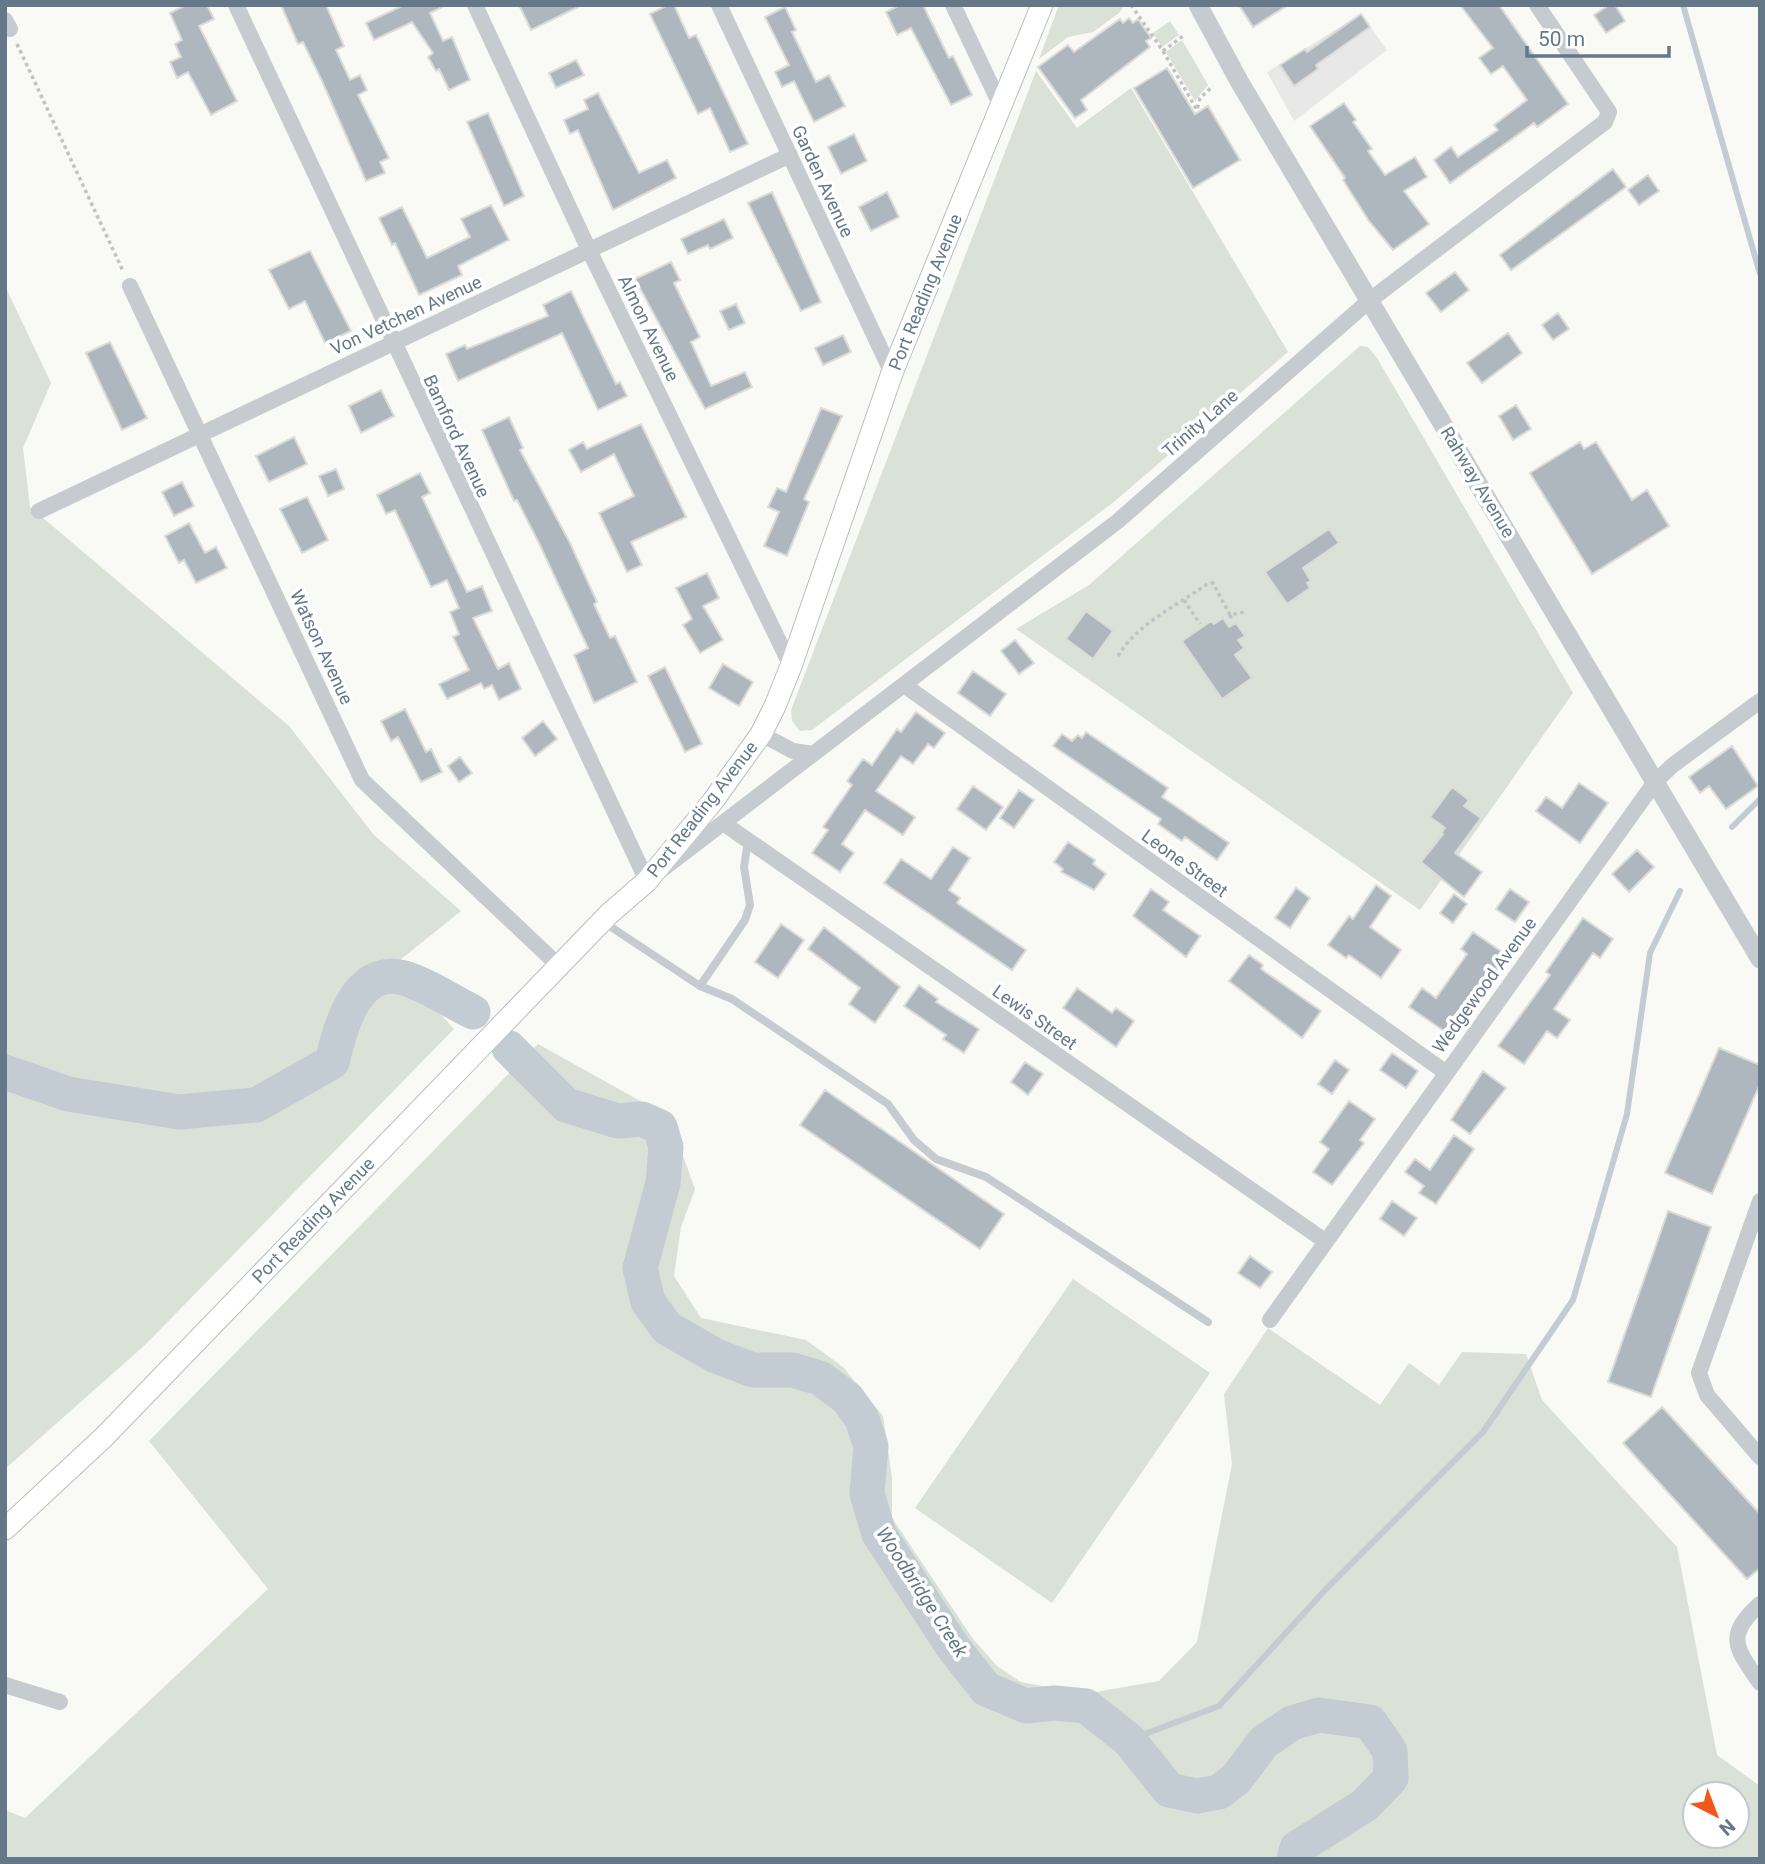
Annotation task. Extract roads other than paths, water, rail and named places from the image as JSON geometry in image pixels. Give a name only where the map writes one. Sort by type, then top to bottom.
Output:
[{"type":"main road","name":"Port Reading Avenue","points":[[5,1529],[104,1437],[602,921],[647,881],[713,801],[761,734],[791,666],[892,373],[1042,5]]},
{"type":"street","name":"Bamford Avenue","points":[[236,5],[392,343],[647,881]]},
{"type":"street","name":"Almon Avenue","points":[[475,5],[589,250],[791,666]]},
{"type":"street","name":"Garden Avenue","points":[[719,5],[892,373]]},
{"type":"street","points":[[953,5],[1000,104]]},
{"type":"street","name":"Rahway Avenue","points":[[1198,5],[1239,81],[1760,959]]},
{"type":"street","name":"Trinity Lane","points":[[647,881],[1118,521],[1370,300],[1609,118],[1609,112],[1538,5]]},
{"type":"street","name":"Von Vetchen Avenue","points":[[39,511],[790,155]]},
{"type":"street","name":"Watson Avenue","points":[[130,286],[362,780],[559,966]]},
{"type":"street","name":"Leone Street","points":[[904,685],[1445,1072]]},
{"type":"street","name":"Wedgewood Avenue","points":[[1270,1320],[1655,782],[1760,701]]},
{"type":"street","points":[[761,734],[793,751],[813,754]]},
{"type":"street","name":"Lewis Street","points":[[723,823],[1325,1241]]},
{"type":"street","points":[[1760,1201],[1755,1238],[1699,1373],[1707,1395],[1760,1457]]},
{"type":"street","points":[[1760,1604],[1740,1623],[1737,1641],[1743,1658],[1760,1683]]},
{"type":"street","points":[[5,1685],[61,1702]]},
{"type":"lane","points":[[700,986],[745,920],[750,905],[744,867],[748,841]]},
{"type":"lane","points":[[602,921],[700,986],[732,999],[888,1104],[914,1140],[936,1159],[986,1177],[1208,1322]]},
{"type":"waterway","points":[[1683,5],[1760,274]]},
{"type":"waterway","points":[[1732,827],[1760,799]]},
{"type":"waterway","points":[[1129,1740],[1219,1706],[1327,1588],[1483,1432],[1573,1300],[1627,1114],[1650,953],[1680,891]]},
{"type":"waterway","name":"Woodbridge Creek","points":[[5,1072],[68,1094],[179,1112],[256,1105],[332,1062],[353,1002],[362,990],[374,981],[387,976],[404,978],[473,1012]]},
{"type":"waterway","name":"Woodbridge Creek","points":[[509,1048],[566,1105],[618,1121],[642,1119],[660,1127],[666,1147],[663,1183],[640,1268],[648,1302],[667,1328],[716,1356],[753,1370],[792,1370],[820,1378],[848,1399],[862,1419],[871,1446],[867,1494],[879,1534],[953,1647],[986,1689],[1026,1706],[1054,1703],[1086,1706],[1129,1740],[1169,1790],[1197,1796],[1219,1792],[1236,1779],[1264,1742],[1292,1723],[1319,1715],[1370,1722],[1390,1751],[1391,1778],[1365,1805],[1297,1848],[1294,1859]]}]
